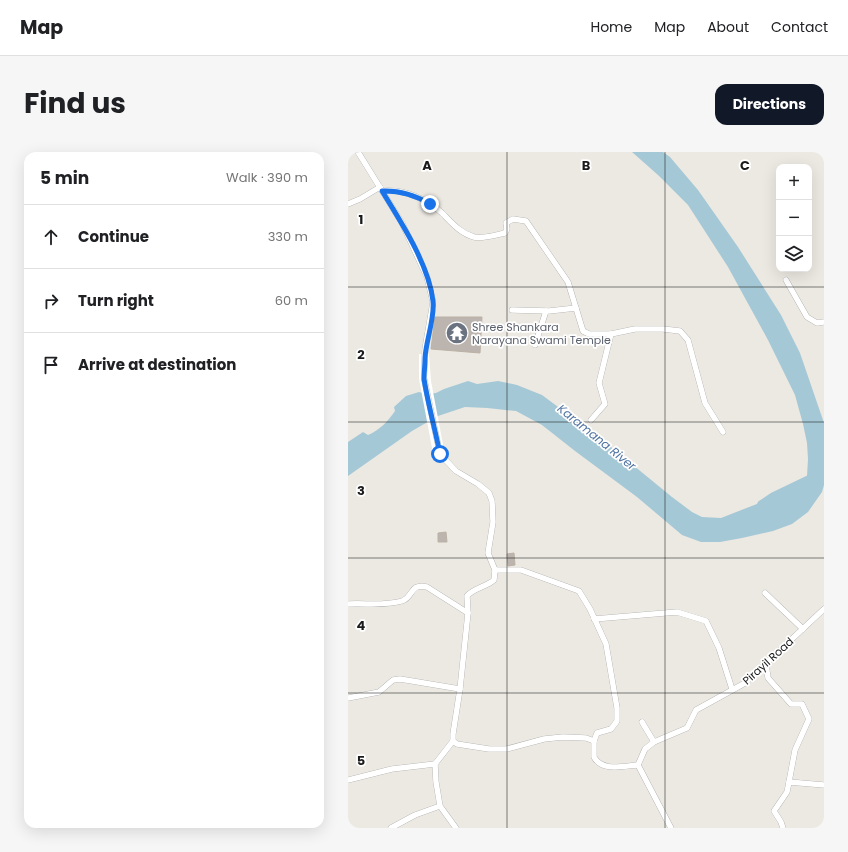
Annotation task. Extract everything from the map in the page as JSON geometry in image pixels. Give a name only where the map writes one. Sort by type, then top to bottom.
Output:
[{"type":"street","points":[[358,152],[402,223],[417,252],[432,293],[433,302],[425,349],[424,378],[440,454],[456,471],[478,484],[489,494],[492,501],[493,522],[488,553],[495,570],[494,580],[488,585],[472,591],[467,596],[468,613],[453,741],[435,764],[440,806],[456,828]]},
{"type":"street","points":[[348,204],[381,189],[420,198],[440,212],[456,228],[475,237],[482,238],[505,233],[507,228],[506,223],[513,219],[526,221],[568,282],[583,331],[589,334],[611,334],[635,328],[663,328],[680,331],[688,340],[705,403],[723,432]]},
{"type":"street","points":[[786,280],[807,317],[817,323],[824,322]]},
{"type":"street","points":[[512,310],[546,311],[576,308]]},
{"type":"street","points":[[535,345],[546,311]]},
{"type":"street","points":[[591,420],[606,404],[599,383],[611,334]]},
{"type":"street","points":[[495,570],[521,570],[579,591],[606,644],[617,708],[617,721],[611,729],[597,734],[594,741],[594,757],[600,765],[610,767],[638,765],[648,786],[660,804],[671,828]]},
{"type":"street","points":[[348,604],[382,604],[403,601],[417,586],[423,586],[427,587],[468,613]]},
{"type":"street","points":[[765,593],[803,629]]},
{"type":"street","name":"Pirayil Road","points":[[638,765],[645,749],[654,742],[687,728],[696,710],[745,683],[824,610]]},
{"type":"street","points":[[594,618],[677,612],[706,621],[719,648],[732,689]]},
{"type":"street","points":[[766,664],[768,678],[791,704],[802,704],[809,720]]},
{"type":"street","points":[[348,698],[379,692],[393,680],[460,689]]},
{"type":"street","points":[[782,828],[782,822],[774,811],[787,792],[795,750],[809,720],[810,712]]},
{"type":"street","points":[[642,722],[654,742]]},
{"type":"street","points":[[453,741],[457,744],[489,749],[507,749],[544,739],[564,737],[586,738],[594,741]]},
{"type":"street","points":[[348,780],[392,769],[435,764]]},
{"type":"street","points":[[788,782],[824,785]]},
{"type":"street","points":[[391,828],[415,815],[440,806]]},
{"type":"water","points":[[632,152],[663,152],[670,157],[698,190],[738,247],[781,315],[800,353],[824,423],[824,485],[822,492],[808,512],[792,524],[773,531],[720,542],[701,542],[682,535],[637,497],[542,425],[516,411],[487,408],[465,407],[438,416],[412,431],[348,476],[348,442],[363,432],[368,435],[380,428],[387,422],[395,411],[394,407],[406,396],[419,392],[426,394],[436,393],[468,381],[477,384],[498,381],[517,385],[542,395],[600,438],[672,497],[692,512],[702,517],[721,518],[800,487],[807,476],[808,459],[807,443],[803,424],[795,395],[768,340],[728,267],[688,205]]},
{"type":"pier","points":[[419,354],[429,354],[431,381],[444,450],[433,453],[419,379]]},
{"type":"building","name":"Shree Shankara Narayana Swami Temple","points":[[435,317],[482,317],[480,353],[431,349]]},
{"type":"building","points":[[446,532],[447,542],[438,542],[438,533]]},
{"type":"building","points":[[514,553],[515,565],[508,566],[507,554]]},
{"type":"waterway","name":"Karamana River","points":[[762,505],[774,497],[824,473]]},
{"type":"place","name":"Shree Shankara Narayana Swami Temple","points":[[457,333]]},
{"type":"route","points":[[430,204],[420,198],[389,191],[382,191],[402,223],[417,252],[432,293],[432,314],[425,349],[424,378],[440,454]]}]
